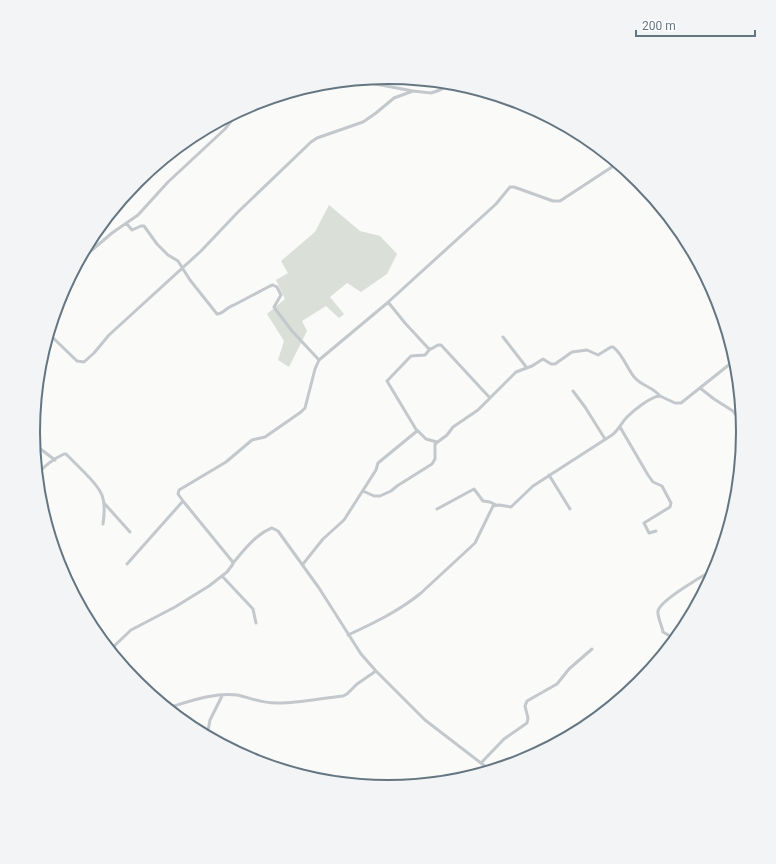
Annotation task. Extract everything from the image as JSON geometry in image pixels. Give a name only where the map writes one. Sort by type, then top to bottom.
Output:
[{"type":"street","points":[[376,85],[413,92],[435,92],[443,89]]},
{"type":"street","points":[[53,338],[77,361],[84,362],[94,353],[109,335],[201,251],[238,212],[316,139],[363,122],[394,98],[413,92]]},
{"type":"street","points":[[92,250],[138,215],[168,182],[226,129],[231,122]]},
{"type":"street","points":[[233,563],[183,501],[178,494],[179,490],[226,462],[252,440],[266,437],[303,410],[315,369],[320,360],[388,302],[496,204],[510,187],[514,187],[553,201],[560,201],[613,166]]},
{"type":"street","points":[[126,223],[132,230],[144,226],[157,244],[168,255],[178,261],[190,280],[214,312],[218,315],[230,306],[270,286],[273,285],[277,287],[281,296],[274,307],[292,331],[320,360]]},
{"type":"street","points":[[388,302],[405,323],[430,349]]},
{"type":"street","points":[[503,337],[527,368]]},
{"type":"street","points":[[437,442],[426,439],[417,430],[387,381],[411,356],[425,354],[430,349],[441,345],[490,398]]},
{"type":"street","points":[[362,491],[376,497],[392,491],[397,486],[432,464],[435,459],[435,448],[437,442],[448,436],[453,427],[478,410],[518,370],[532,366],[543,359],[551,364],[554,364],[571,352],[587,350],[598,355],[611,347],[614,347],[635,378],[644,386],[655,390],[660,396],[678,403],[687,399],[729,365]]},
{"type":"street","points":[[700,388],[733,411],[735,414]]},
{"type":"street","points":[[573,391],[605,439]]},
{"type":"street","points":[[437,509],[474,489],[483,501],[511,507],[533,486],[615,432],[632,412],[652,398],[660,396]]},
{"type":"street","points":[[620,427],[648,475],[653,482],[662,486],[671,503],[670,507],[644,523],[650,533],[656,530]]},
{"type":"street","points":[[303,564],[323,538],[344,520],[377,469],[379,462],[417,430]]},
{"type":"street","points":[[41,452],[54,460]]},
{"type":"street","points":[[42,470],[64,454],[68,456],[98,485],[103,495],[104,502],[105,510],[103,524]]},
{"type":"street","points":[[549,475],[570,509]]},
{"type":"street","points":[[127,564],[183,501]]},
{"type":"street","points":[[104,502],[130,532]]},
{"type":"street","points":[[348,635],[381,620],[414,600],[421,594],[475,543],[491,510],[496,505]]},
{"type":"street","points":[[114,646],[131,630],[209,586],[230,569],[233,563],[250,544],[272,528],[276,529],[303,564],[360,654],[425,720],[485,766]]},
{"type":"street","points":[[670,636],[663,632],[658,614],[659,607],[663,602],[706,574]]},
{"type":"street","points":[[222,576],[253,609],[256,623]]},
{"type":"street","points":[[481,763],[498,744],[528,722],[525,706],[527,701],[557,684],[569,669],[592,649]]},
{"type":"street","points":[[174,706],[204,698],[236,695],[259,702],[278,703],[343,696],[347,694],[356,684],[376,671]]},
{"type":"street","points":[[208,729],[210,720],[222,696]]},
{"type":"shaded area","points":[[329,205],[360,231],[380,236],[397,254],[387,274],[361,292],[347,283],[330,297],[344,314],[339,318],[326,306],[302,321],[307,331],[289,367],[278,360],[284,341],[267,314],[285,299],[276,280],[288,273],[281,261],[315,232]]}]
